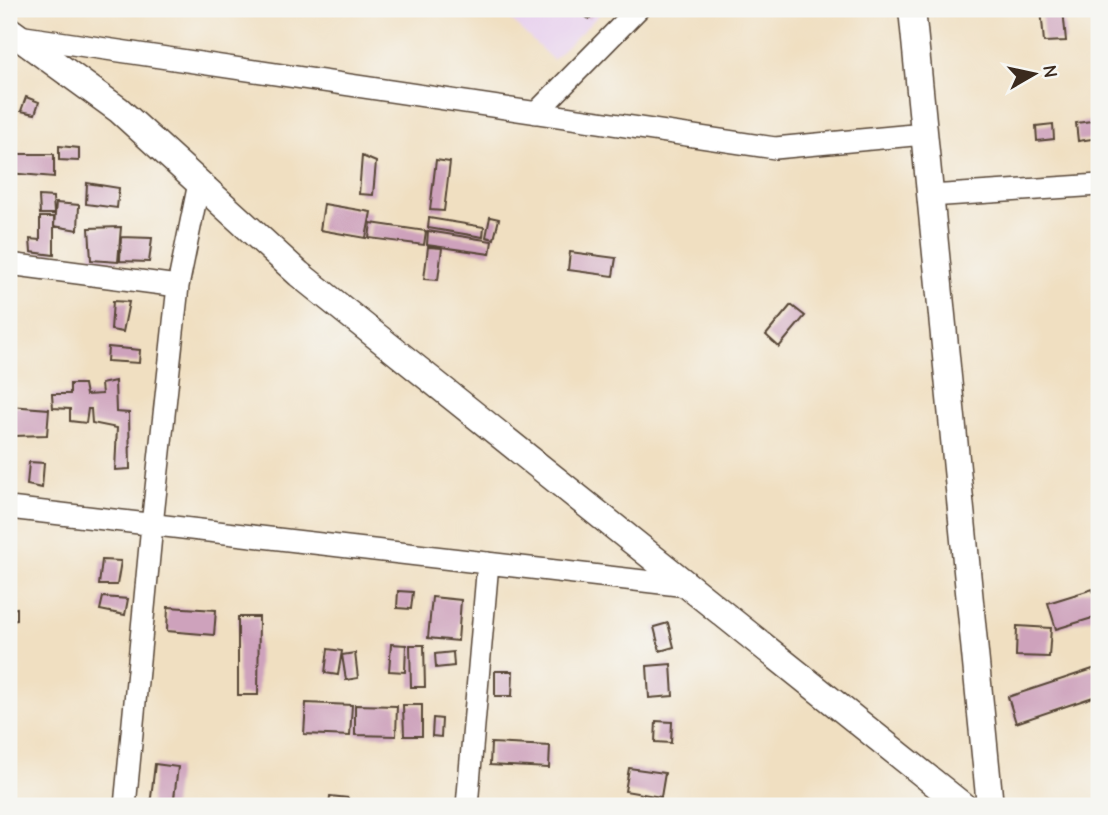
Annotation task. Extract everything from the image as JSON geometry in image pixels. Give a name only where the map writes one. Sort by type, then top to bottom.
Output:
[{"type":"street","points":[[536,113],[638,9]]},
{"type":"street","points":[[912,9],[990,806]]},
{"type":"street","points":[[11,33],[775,148],[924,134]]},
{"type":"street","points":[[11,33],[119,110],[299,274],[962,806]]},
{"type":"street","points":[[125,806],[178,286],[199,183]]},
{"type":"street","points":[[930,196],[1099,185]]},
{"type":"street","points":[[9,264],[178,286]]},
{"type":"street","points":[[9,508],[687,586]]},
{"type":"street","points":[[467,806],[488,563]]},
{"type":"shaded area","points":[[499,9],[605,9],[553,60]]},
{"type":"building","points":[[576,9],[595,9],[596,10],[589,19]]},
{"type":"building","points":[[1041,9],[1063,9],[1066,41],[1044,42]]},
{"type":"building","points":[[26,97],[39,102],[35,114],[21,111]]},
{"type":"building","points":[[1099,120],[1099,138],[1078,141],[1076,123]]},
{"type":"building","points":[[1053,124],[1054,139],[1037,141],[1036,126]]},
{"type":"building","points":[[17,145],[17,154],[54,154],[54,177],[9,173],[9,146]]},
{"type":"building","points":[[59,146],[79,148],[79,161],[59,160]]},
{"type":"building","points":[[362,156],[376,162],[373,195],[359,194]]},
{"type":"building","points":[[436,160],[450,162],[444,211],[430,210]]},
{"type":"building","points":[[87,183],[119,188],[117,208],[86,204]]},
{"type":"building","points":[[39,196],[53,197],[54,214],[40,214]]},
{"type":"building","points":[[56,203],[79,205],[78,230],[54,226]]},
{"type":"building","points":[[324,204],[371,212],[366,238],[320,230]]},
{"type":"building","points":[[40,217],[54,217],[54,255],[31,252],[30,239],[40,240]]},
{"type":"building","points":[[490,217],[499,219],[494,239],[486,237]]},
{"type":"building","points":[[429,218],[484,227],[483,237],[428,228]]},
{"type":"building","points":[[371,223],[426,231],[424,245],[369,238]]},
{"type":"building","points":[[121,227],[118,262],[91,260],[89,228]]},
{"type":"building","points":[[428,231],[492,241],[490,254],[427,245]]},
{"type":"building","points":[[121,237],[152,238],[149,262],[120,261]]},
{"type":"building","points":[[428,247],[442,248],[438,280],[424,279]]},
{"type":"building","points":[[570,252],[616,258],[613,276],[568,270]]},
{"type":"building","points":[[113,301],[129,302],[123,332],[111,330]]},
{"type":"building","points":[[791,305],[805,316],[779,347],[766,335]]},
{"type":"building","points":[[108,347],[140,350],[139,363],[107,361]]},
{"type":"building","points":[[115,381],[116,412],[129,413],[130,469],[115,470],[117,428],[92,423],[91,409],[88,409],[86,423],[70,421],[70,409],[53,408],[52,394],[70,394],[70,384],[84,384],[86,395],[102,394],[101,384]]},
{"type":"building","points":[[9,394],[13,394],[14,404],[9,404]]},
{"type":"building","points":[[9,406],[49,409],[47,435],[13,436],[9,453]]},
{"type":"building","points":[[29,462],[44,463],[42,488],[27,485]]},
{"type":"building","points":[[102,560],[121,561],[117,585],[99,585]]},
{"type":"building","points":[[1093,589],[1099,616],[1056,629],[1048,603]]},
{"type":"building","points":[[398,591],[413,592],[411,609],[397,608]]},
{"type":"building","points":[[103,597],[128,599],[125,615],[100,610]]},
{"type":"building","points":[[432,597],[461,600],[458,641],[428,638]]},
{"type":"building","points":[[168,607],[216,610],[214,635],[167,631]]},
{"type":"building","points":[[17,608],[17,620],[9,621],[9,609]]},
{"type":"building","points":[[238,617],[259,617],[258,695],[238,695]]},
{"type":"building","points":[[668,623],[674,647],[660,651],[654,627]]},
{"type":"building","points":[[1017,626],[1051,628],[1049,657],[1016,656]]},
{"type":"building","points":[[391,644],[406,645],[405,672],[389,671]]},
{"type":"building","points":[[410,645],[424,645],[425,687],[411,687]]},
{"type":"building","points":[[328,649],[342,651],[338,675],[325,673]]},
{"type":"building","points":[[453,652],[454,666],[436,668],[435,654]]},
{"type":"building","points":[[355,653],[358,678],[346,680],[342,655]]},
{"type":"building","points":[[671,664],[673,696],[649,698],[647,666]]},
{"type":"building","points":[[1099,667],[1099,695],[1016,723],[1008,697]]},
{"type":"building","points":[[495,671],[513,671],[512,696],[495,696]]},
{"type":"building","points":[[306,703],[352,705],[350,736],[304,734]]},
{"type":"building","points":[[355,705],[397,706],[396,736],[355,735]]},
{"type":"building","points":[[403,705],[422,705],[422,736],[404,736]]},
{"type":"building","points":[[433,718],[442,719],[441,737],[432,736]]},
{"type":"building","points":[[656,721],[672,722],[671,743],[655,742]]},
{"type":"building","points":[[491,743],[550,746],[549,768],[490,765]]},
{"type":"building","points":[[155,764],[178,767],[173,806],[150,806]]},
{"type":"building","points":[[629,768],[665,773],[661,797],[625,791]]},
{"type":"building","points":[[330,796],[348,798],[347,806],[329,806]]},
{"type":"building","points":[[393,802],[408,804],[408,806],[393,806]]}]
